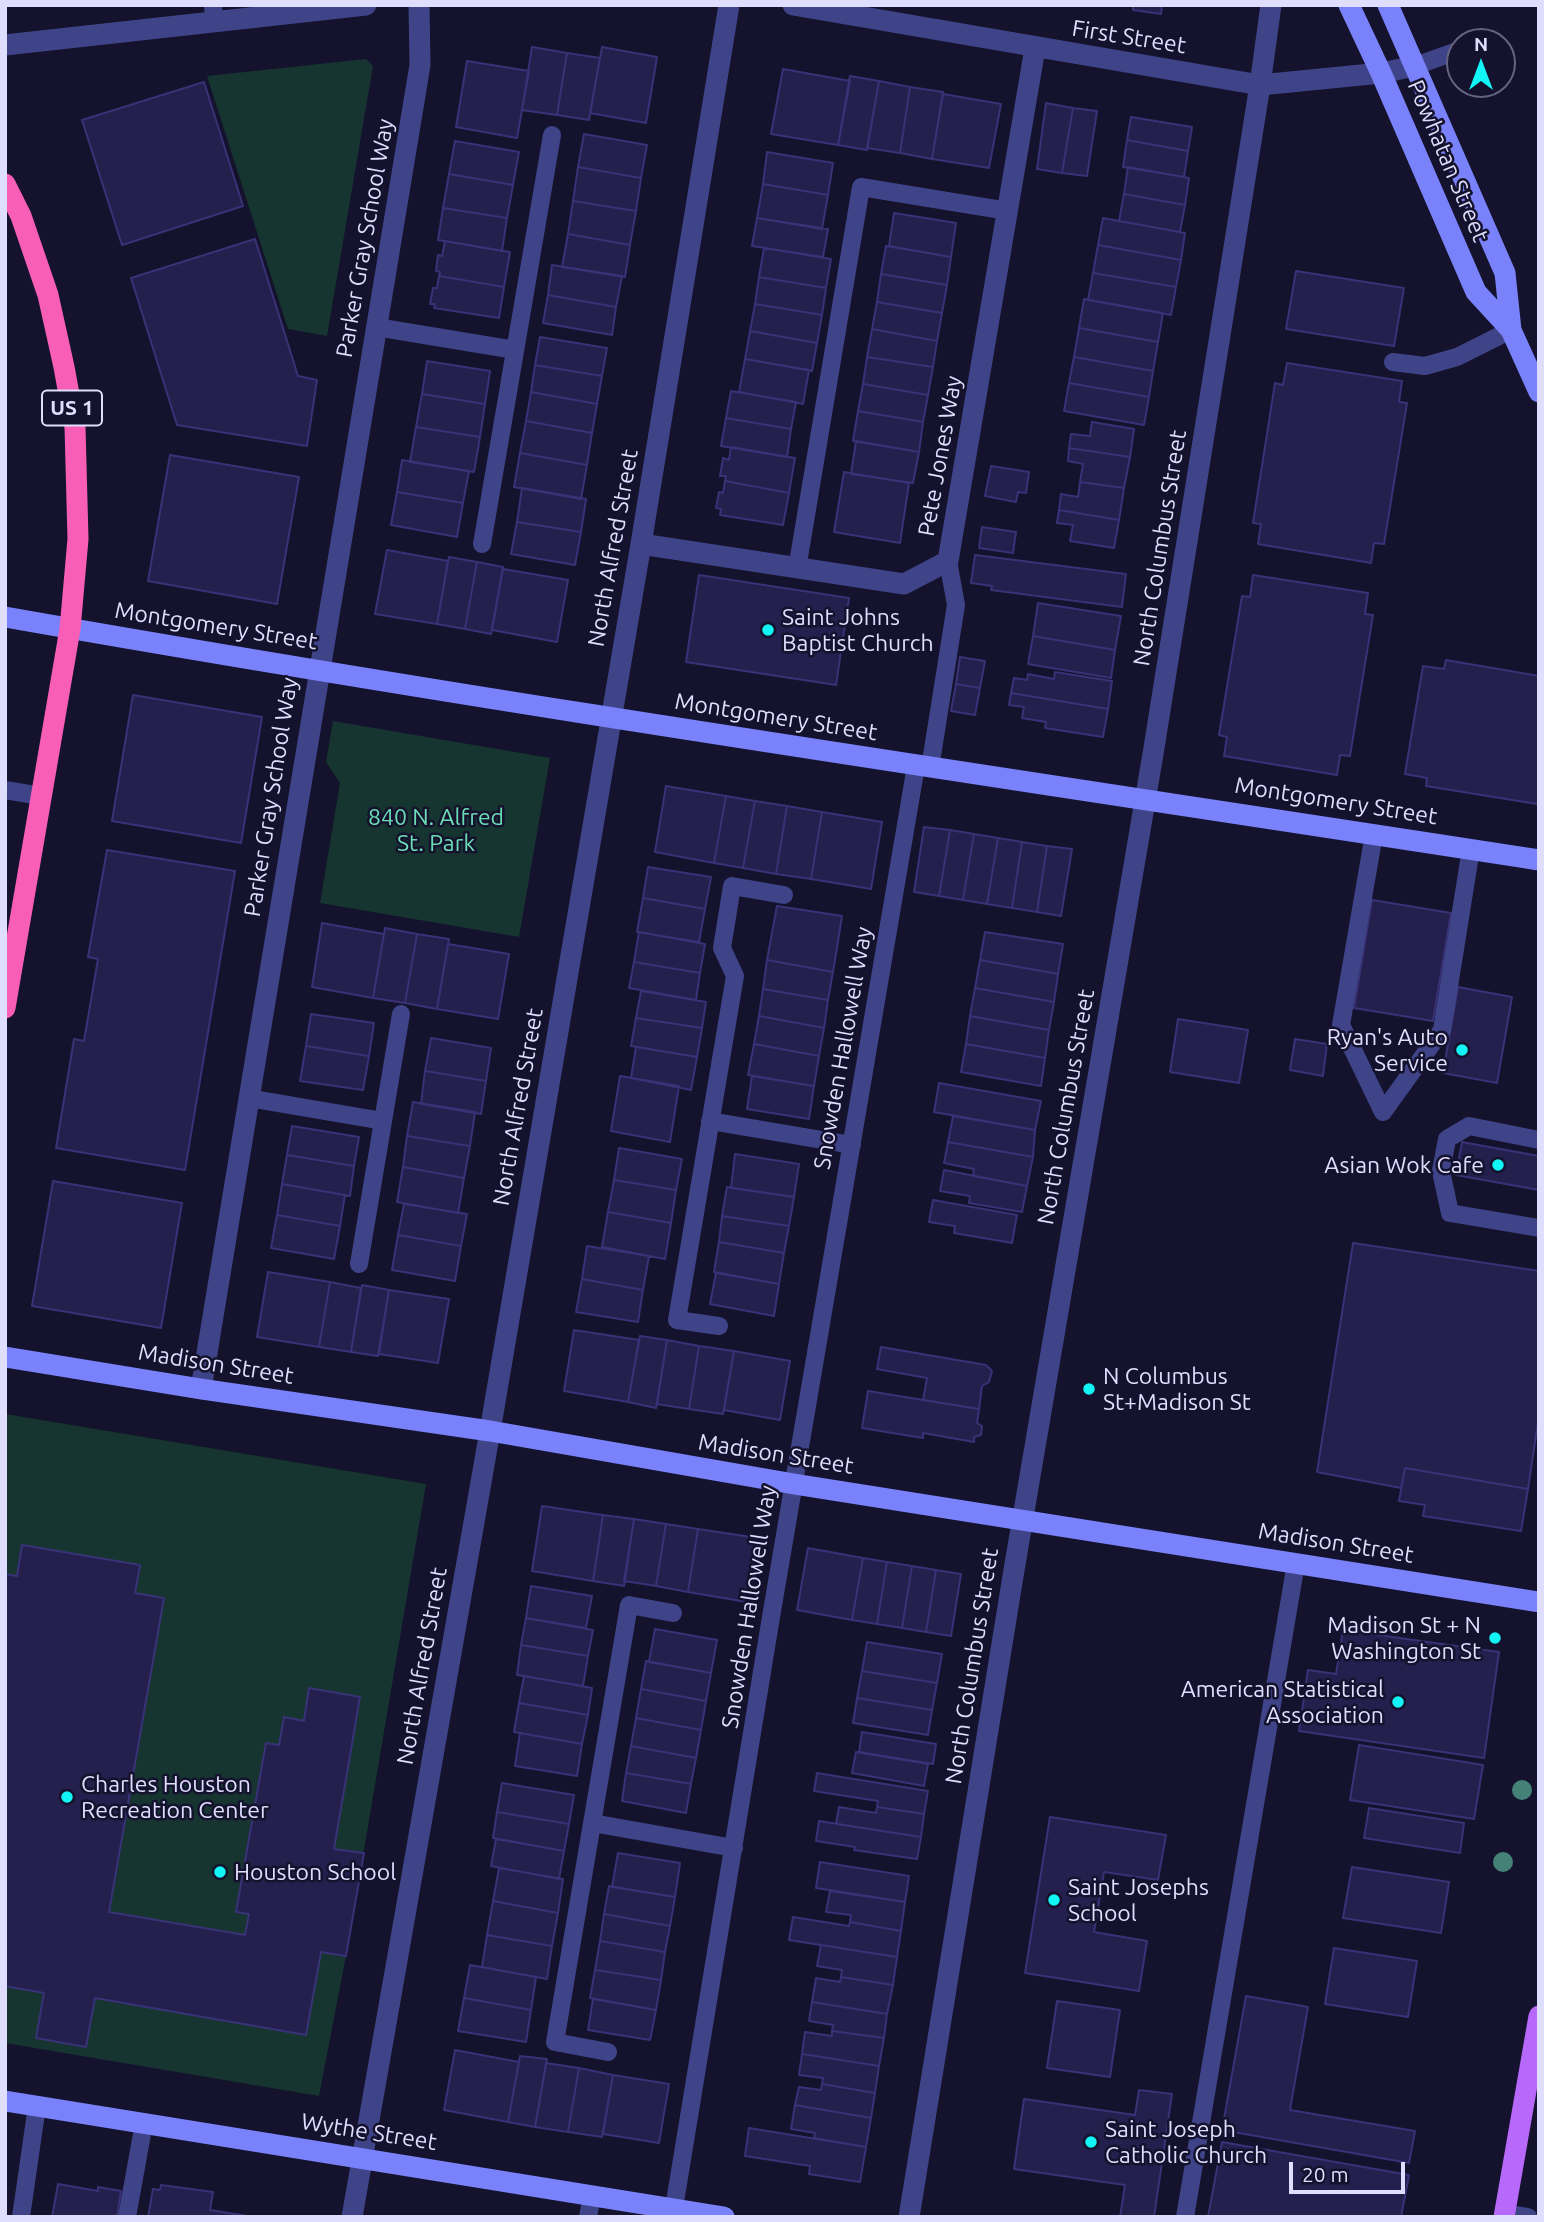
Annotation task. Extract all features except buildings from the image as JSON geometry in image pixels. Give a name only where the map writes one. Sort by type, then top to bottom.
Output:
[{"type":"highway","name":"US 1","points":[[5,184],[21,216],[48,295],[75,427],[78,539],[70,628],[5,1008]]},
{"type":"main road","points":[[1505,2215],[1536,2052],[1539,2016]]},
{"type":"street","points":[[5,45],[214,13],[366,5]]},
{"type":"street","name":"Parker Gray School Way","points":[[201,1390],[420,65],[419,5]]},
{"type":"street","name":"North Alfred Street","points":[[352,2217],[491,1431],[729,5]]},
{"type":"street","name":"First Street","points":[[793,5],[1260,85],[1381,73],[1415,66]]},
{"type":"street","name":"North Columbus Street","points":[[909,2217],[1145,798],[1271,5]]},
{"type":"street","name":"Powhatan Street","points":[[1349,5],[1476,292],[1511,330]]},
{"type":"street","name":"Powhatan Street","points":[[1388,5],[1505,272],[1511,330],[1538,390]]},
{"type":"street","name":"Pete Jones Way","points":[[641,544],[904,584],[948,561],[1035,48]]},
{"type":"street","name":"Montgomery Street","points":[[5,617],[923,767],[1145,798],[1539,860]]},
{"type":"street","name":"Madison Street","points":[[5,1357],[201,1390],[491,1431],[794,1484],[1539,1602]]},
{"type":"street","name":"Wythe Street","points":[[5,2101],[724,2217]]},
{"type":"lane","points":[[1415,66],[1446,55]]},
{"type":"lane","points":[[482,544],[552,135]]},
{"type":"lane","points":[[797,569],[861,187],[1008,211]]},
{"type":"lane","points":[[376,327],[515,350]]},
{"type":"lane","points":[[1393,362],[1425,366],[1457,357],[1511,330]]},
{"type":"lane","name":"Snowden Hallowell Way","points":[[684,2212],[734,1848],[794,1484],[852,1145],[956,605],[948,561]]},
{"type":"lane","points":[[5,790],[41,796]]},
{"type":"lane","points":[[1374,834],[1341,1025],[1383,1112],[1442,1030],[1471,849]]},
{"type":"lane","points":[[719,1326],[677,1320],[735,976],[722,948],[732,886],[784,895]]},
{"type":"lane","points":[[359,1264],[401,1014]]},
{"type":"lane","points":[[248,1098],[383,1121]]},
{"type":"lane","points":[[710,1121],[852,1145]]},
{"type":"lane","points":[[1539,1140],[1469,1126],[1447,1139],[1441,1171],[1450,1213],[1539,1228]]},
{"type":"lane","points":[[1185,2217],[1296,1563]]},
{"type":"lane","points":[[608,2052],[555,2042],[629,1605],[673,1613]]},
{"type":"lane","points":[[592,1823],[734,1848]]},
{"type":"lane","points":[[21,2217],[37,2106]]},
{"type":"lane","points":[[127,2217],[144,2123]]},
{"type":"lane","points":[[588,2217],[592,2195]]},
{"type":"lane","points":[[1505,2215],[1528,2217]]},
{"type":"green space","points":[[366,59],[373,66],[327,336],[288,329],[207,76]]},
{"type":"green space","name":"840 N. Alfred St. Park","points":[[333,721],[550,758],[519,937],[320,903],[340,783],[326,762]]},
{"type":"green space","points":[[5,1414],[426,1484],[346,1956],[319,2096],[5,2043]]},
{"type":"place","name":"Saint Johns Baptist Church","points":[[768,630]]},
{"type":"place","name":"Ryan's Auto Service","points":[[1462,1050]]},
{"type":"place","name":"Asian Wok Cafe","points":[[1498,1165]]},
{"type":"place","name":"N Columbus St+Madison St","points":[[1089,1389]]},
{"type":"place","name":"Madison St + N Washington St","points":[[1495,1638]]},
{"type":"place","name":"American Statistical Association","points":[[1398,1702]]},
{"type":"place","name":"Charles Houston Recreation Center","points":[[67,1797]]},
{"type":"place","name":"Houston School","points":[[220,1872]]},
{"type":"place","name":"Saint Josephs School","points":[[1054,1900]]},
{"type":"place","name":"Saint Joseph Catholic Church","points":[[1091,2142]]}]
